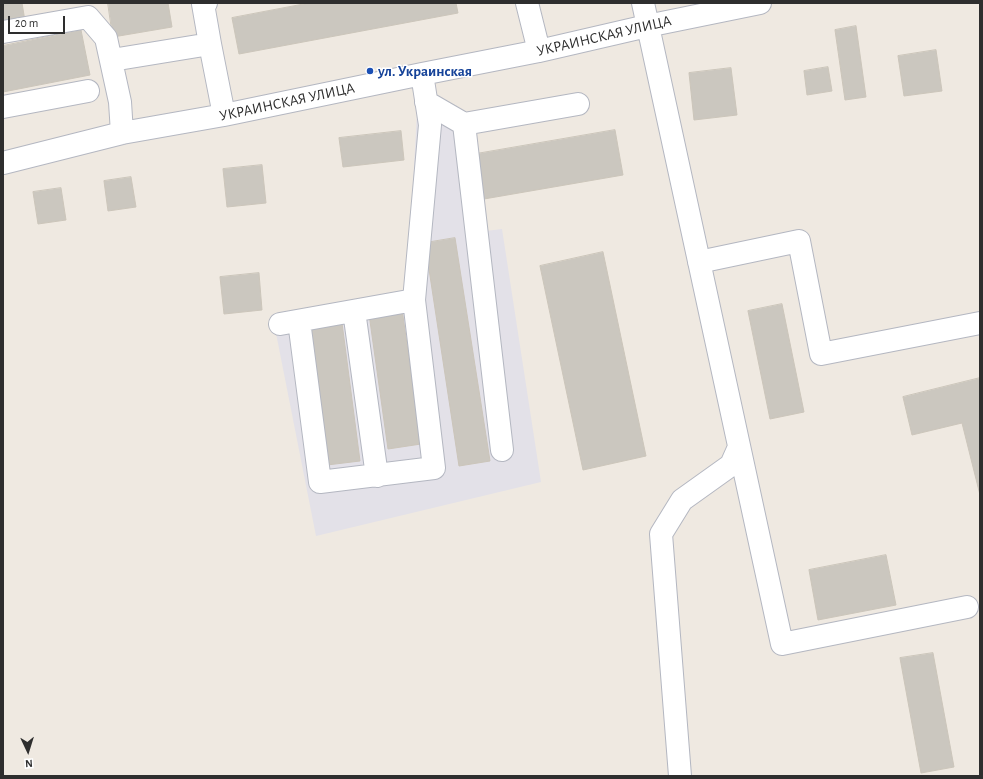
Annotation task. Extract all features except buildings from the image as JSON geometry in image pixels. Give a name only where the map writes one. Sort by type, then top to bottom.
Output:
[{"type":"street","points":[[206,3],[203,4],[224,115]]},
{"type":"street","points":[[527,3],[539,51]]},
{"type":"street","points":[[643,3],[782,644],[967,608]]},
{"type":"street","name":"УКРАИНСКАЯ УЛИЦА","points":[[3,163],[122,133],[224,115],[539,51],[647,26],[760,3]]},
{"type":"street","points":[[3,32],[88,17],[106,38],[120,102],[122,133]]},
{"type":"street","points":[[112,60],[210,44]]},
{"type":"street","points":[[414,300],[290,322],[320,482],[434,468],[414,300],[430,125],[422,74]]},
{"type":"street","points":[[3,107],[88,91]]},
{"type":"street","points":[[426,102],[464,124],[578,104]]},
{"type":"street","points":[[464,124],[502,450]]},
{"type":"street","points":[[699,262],[799,241],[821,354],[980,323]]},
{"type":"street","points":[[354,311],[377,476]]},
{"type":"street","points":[[680,776],[661,534],[682,500],[730,465],[739,447]]},
{"type":"shaded area","points":[[449,105],[478,232],[502,229],[541,482],[316,536],[273,318],[407,297],[417,111]]},
{"type":"place","name":"ул. Украинская","points":[[370,71]]}]
